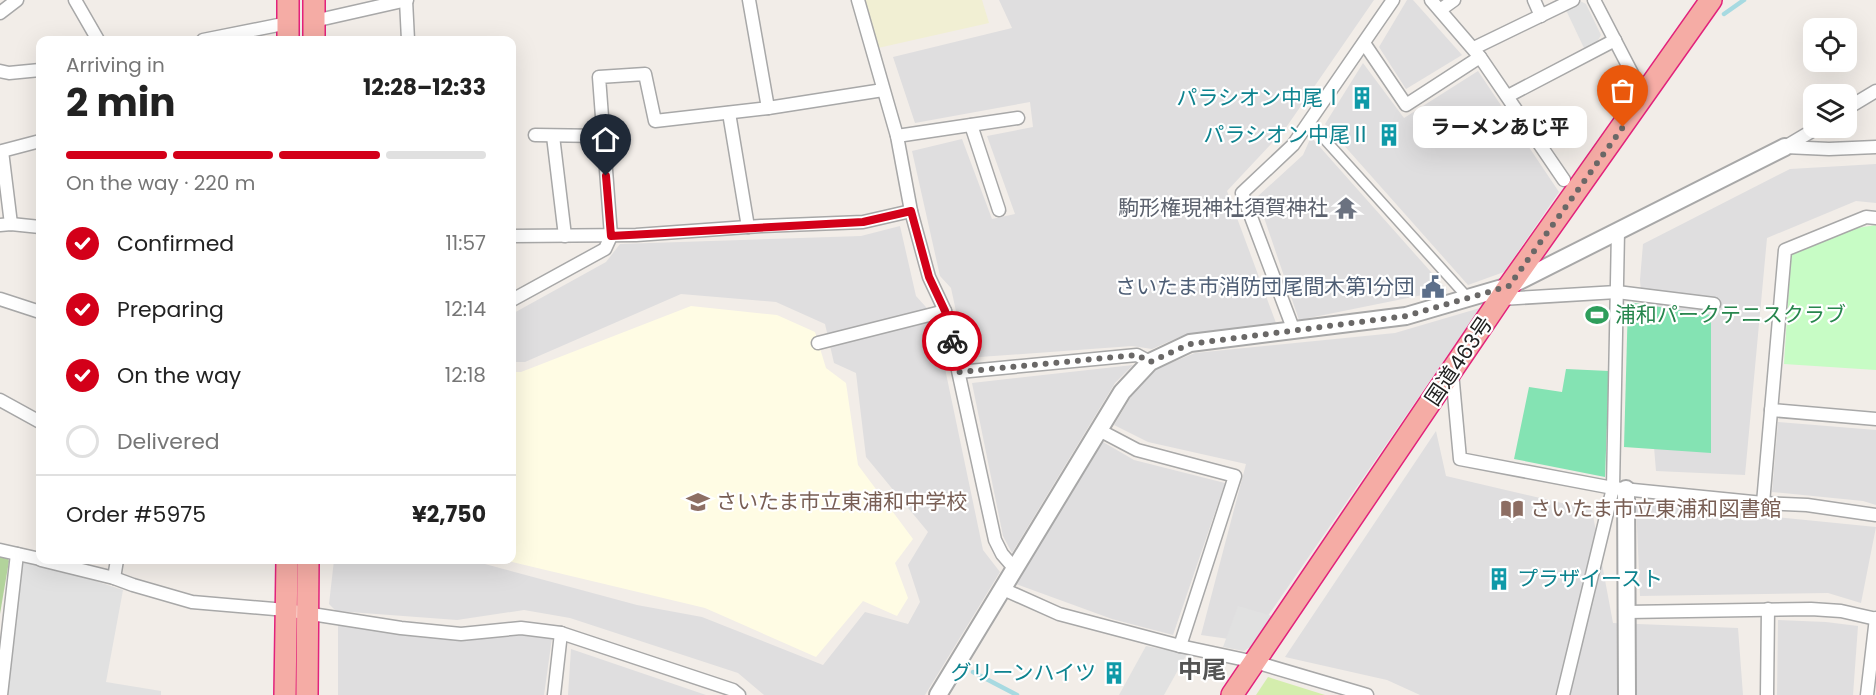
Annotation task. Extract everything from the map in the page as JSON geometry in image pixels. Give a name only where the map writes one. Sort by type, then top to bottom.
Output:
[{"type":"highway","points":[[288,0],[288,32]]},
{"type":"highway","name":"国道463号","points":[[1232,695],[1505,293],[1568,187],[1647,93],[1711,0]]},
{"type":"highway","points":[[285,695],[287,564]]},
{"type":"highway","points":[[307,694],[308,564]]},
{"type":"street","points":[[75,0],[96,36]]},
{"type":"street","points":[[314,21],[406,0],[408,36]]},
{"type":"street","points":[[749,0],[768,108]]},
{"type":"street","points":[[858,0],[897,136],[911,211],[929,277],[945,311],[995,540],[1002,554],[1015,569]]},
{"type":"street","points":[[1294,331],[1242,193],[1293,145],[1393,0]]},
{"type":"street","points":[[1431,0],[1477,52],[1568,187]]},
{"type":"street","points":[[1440,10],[1454,0]]},
{"type":"street","points":[[1534,0],[1541,16]]},
{"type":"street","points":[[1364,43],[1406,105],[1477,52],[1573,0]]},
{"type":"street","points":[[1594,0],[1636,81],[1647,93]]},
{"type":"street","points":[[246,36],[288,32]]},
{"type":"street","points":[[1508,96],[1615,40]]},
{"type":"street","points":[[0,71],[9,73],[36,70]]},
{"type":"street","points":[[516,298],[605,249],[611,236],[598,77],[645,74],[655,121],[768,108],[884,90]]},
{"type":"street","points":[[1857,102],[1876,91]]},
{"type":"street","points":[[729,112],[748,227]]},
{"type":"street","points":[[897,136],[1018,118]]},
{"type":"street","points":[[1309,122],[1468,298]]},
{"type":"street","points":[[971,125],[999,210]]},
{"type":"street","points":[[535,135],[603,136]]},
{"type":"street","points":[[554,136],[565,236]]},
{"type":"street","points":[[1505,293],[1618,231],[1803,136]]},
{"type":"street","points":[[36,142],[2,151],[5,224],[36,227]]},
{"type":"street","points":[[1785,147],[1828,149],[1876,147]]},
{"type":"street","points":[[516,236],[636,236],[748,227],[863,222],[911,211]]},
{"type":"street","points":[[1763,503],[1785,250],[1866,218],[1876,218]]},
{"type":"street","points":[[1618,231],[1620,488],[1627,612],[1628,695]]},
{"type":"street","points":[[938,695],[1122,392],[1150,362],[1190,344],[1406,316],[1468,298],[1505,293],[1617,292],[1714,304]]},
{"type":"street","points":[[0,299],[36,311]]},
{"type":"street","points":[[818,343],[945,311]]},
{"type":"street","points":[[959,372],[1137,355],[1150,362]]},
{"type":"street","points":[[1452,372],[1460,459],[1620,488],[1763,503],[1807,505],[1876,515]]},
{"type":"street","points":[[0,400],[36,420]]},
{"type":"street","points":[[1771,410],[1876,419]]},
{"type":"street","points":[[1099,430],[1137,450],[1235,476],[1180,646]]},
{"type":"street","points":[[1563,695],[1620,488]]},
{"type":"street","points":[[0,550],[36,559]]},
{"type":"street","points":[[1,695],[17,554]]},
{"type":"street","points":[[57,564],[114,578],[192,602],[286,610],[401,628],[462,634],[520,628],[561,633],[733,690],[739,695]]},
{"type":"street","points":[[114,578],[116,564]]},
{"type":"street","points":[[1003,589],[1059,614],[1180,646],[1255,662],[1357,694]]},
{"type":"street","points":[[1627,612],[1768,609],[1841,611],[1876,619],[1867,695]]},
{"type":"street","points":[[1767,695],[1768,609]]},
{"type":"street","points":[[554,695],[561,633]]},
{"type":"shaded area","points":[[865,0],[982,0],[989,23],[878,48]]},
{"type":"shaded area","points":[[999,0],[1374,0],[1285,129],[1227,191],[1276,323],[1182,336],[1152,349],[1132,346],[966,358],[951,288],[940,276],[912,151],[962,139],[992,219],[1015,214],[987,136],[1033,127],[1030,102],[915,123],[893,57],[1012,28]]},
{"type":"shaded area","points":[[1407,0],[1413,0],[1462,55],[1406,89],[1379,47]]},
{"type":"shaded area","points":[[1580,1],[1586,4],[1601,35],[1597,42],[1584,48],[1565,8]]},
{"type":"shaded area","points":[[1363,63],[1404,118],[1478,71],[1559,192],[1504,272],[1468,285],[1325,124]]},
{"type":"shaded area","points":[[1311,137],[1447,290],[1299,320],[1257,197],[1303,155]]},
{"type":"shaded area","points":[[1876,164],[1876,203],[1856,201],[1767,238],[1745,475],[1656,471],[1640,280],[1643,244],[1790,169]]},
{"type":"shaded area","points":[[900,226],[916,296],[934,316],[983,550],[1000,572],[925,695],[764,695],[738,673],[570,618],[524,610],[457,620],[336,611],[329,604],[334,564],[485,564],[637,605],[702,617],[823,665],[865,612],[908,624],[920,602],[908,565],[928,532],[866,457],[856,373],[834,363],[825,324],[776,302],[681,294],[525,362],[516,362],[516,312],[606,262],[620,244],[861,236]]},
{"type":"shaded area","name":"さいたま市立東浦和中学校","points":[[691,306],[777,315],[815,332],[826,368],[846,383],[858,465],[913,539],[895,563],[908,598],[897,616],[863,601],[816,657],[705,608],[516,563],[516,372]]},
{"type":"shaded area","points":[[1480,308],[1250,642],[1201,635],[1246,464],[1148,442],[1114,425],[1132,395],[1158,368],[1195,353],[1395,333]]},
{"type":"shaded area","points":[[1133,365],[1115,383],[1012,553],[1003,536],[972,383]]},
{"type":"shaded area","points":[[1778,422],[1876,430],[1876,505],[1863,501],[1772,492]]},
{"type":"shaded area","points":[[1436,431],[1446,476],[1592,510],[1613,623],[1738,628],[1743,695],[1420,695],[1387,680],[1285,657]]},
{"type":"shaded area","points":[[1103,442],[1134,460],[1225,483],[1173,635],[1112,619],[1016,584]]},
{"type":"shaded area","points":[[1636,503],[1876,527],[1861,603],[1828,593],[1640,596]]},
{"type":"shaded area","points":[[25,558],[36,562],[36,564],[43,564],[123,590],[106,682],[161,691],[161,695],[3,695],[21,562]]},
{"type":"shaded area","points":[[1238,606],[1272,616],[1250,647],[1244,651],[1223,647]]},
{"type":"shaded area","points":[[1778,620],[1858,626],[1853,695],[1777,695]]},
{"type":"shaded area","points":[[338,625],[464,638],[519,633],[549,635],[552,638],[544,695],[338,695]]},
{"type":"shaded area","points":[[1146,646],[1187,654],[1164,695],[1119,695]]},
{"type":"shaded area","points":[[571,649],[706,695],[568,695]]},
{"type":"green space","points":[[1876,225],[1876,370],[1784,364],[1791,255],[1794,249],[1857,228]]},
{"type":"green space","points":[[1628,302],[1711,315],[1711,453],[1624,447]]},
{"type":"green space","points":[[1566,369],[1609,371],[1605,477],[1514,459],[1529,387],[1562,392]]},
{"type":"green space","points":[[0,554],[6,555],[9,561],[0,614]]},
{"type":"green space","points":[[1268,677],[1325,695],[1256,695]]},
{"type":"waterway","points":[[1724,14],[1744,0]]},
{"type":"waterway","points":[[973,672],[1017,695]]},
{"type":"way so far","points":[[952,341],[959,372],[1137,355],[1150,362],[1190,344],[1406,316],[1509,286],[1623,127]]},
{"type":"place","name":"パラシオン中尾Ⅰ","points":[[1362,98]]},
{"type":"place","name":"ラーメンあじ平","points":[[1623,127]]},
{"type":"place","name":"パラシオン中尾Ⅱ","points":[[1389,135]]},
{"type":"place","name":"駒形権現神社須賀神社","points":[[1346,208]]},
{"type":"place","name":"さいたま市消防団尾間木第1分団","points":[[1433,287]]},
{"type":"place","name":"浦和パークテニスクラブ","points":[[1597,315]]},
{"type":"place","name":"さいたま市立東浦和中学校","points":[[698,502]]},
{"type":"place","name":"さいたま市立東浦和図書館","points":[[1512,509]]},
{"type":"place","name":"プラザイースト","points":[[1499,579]]},
{"type":"place","name":"グリーンハイツ","points":[[1114,673]]},
{"type":"district","name":"中尾","points":[[1202,670]]},
{"type":"route","points":[[606,176],[611,236],[863,222],[911,211],[929,277],[945,311],[952,341]]}]
